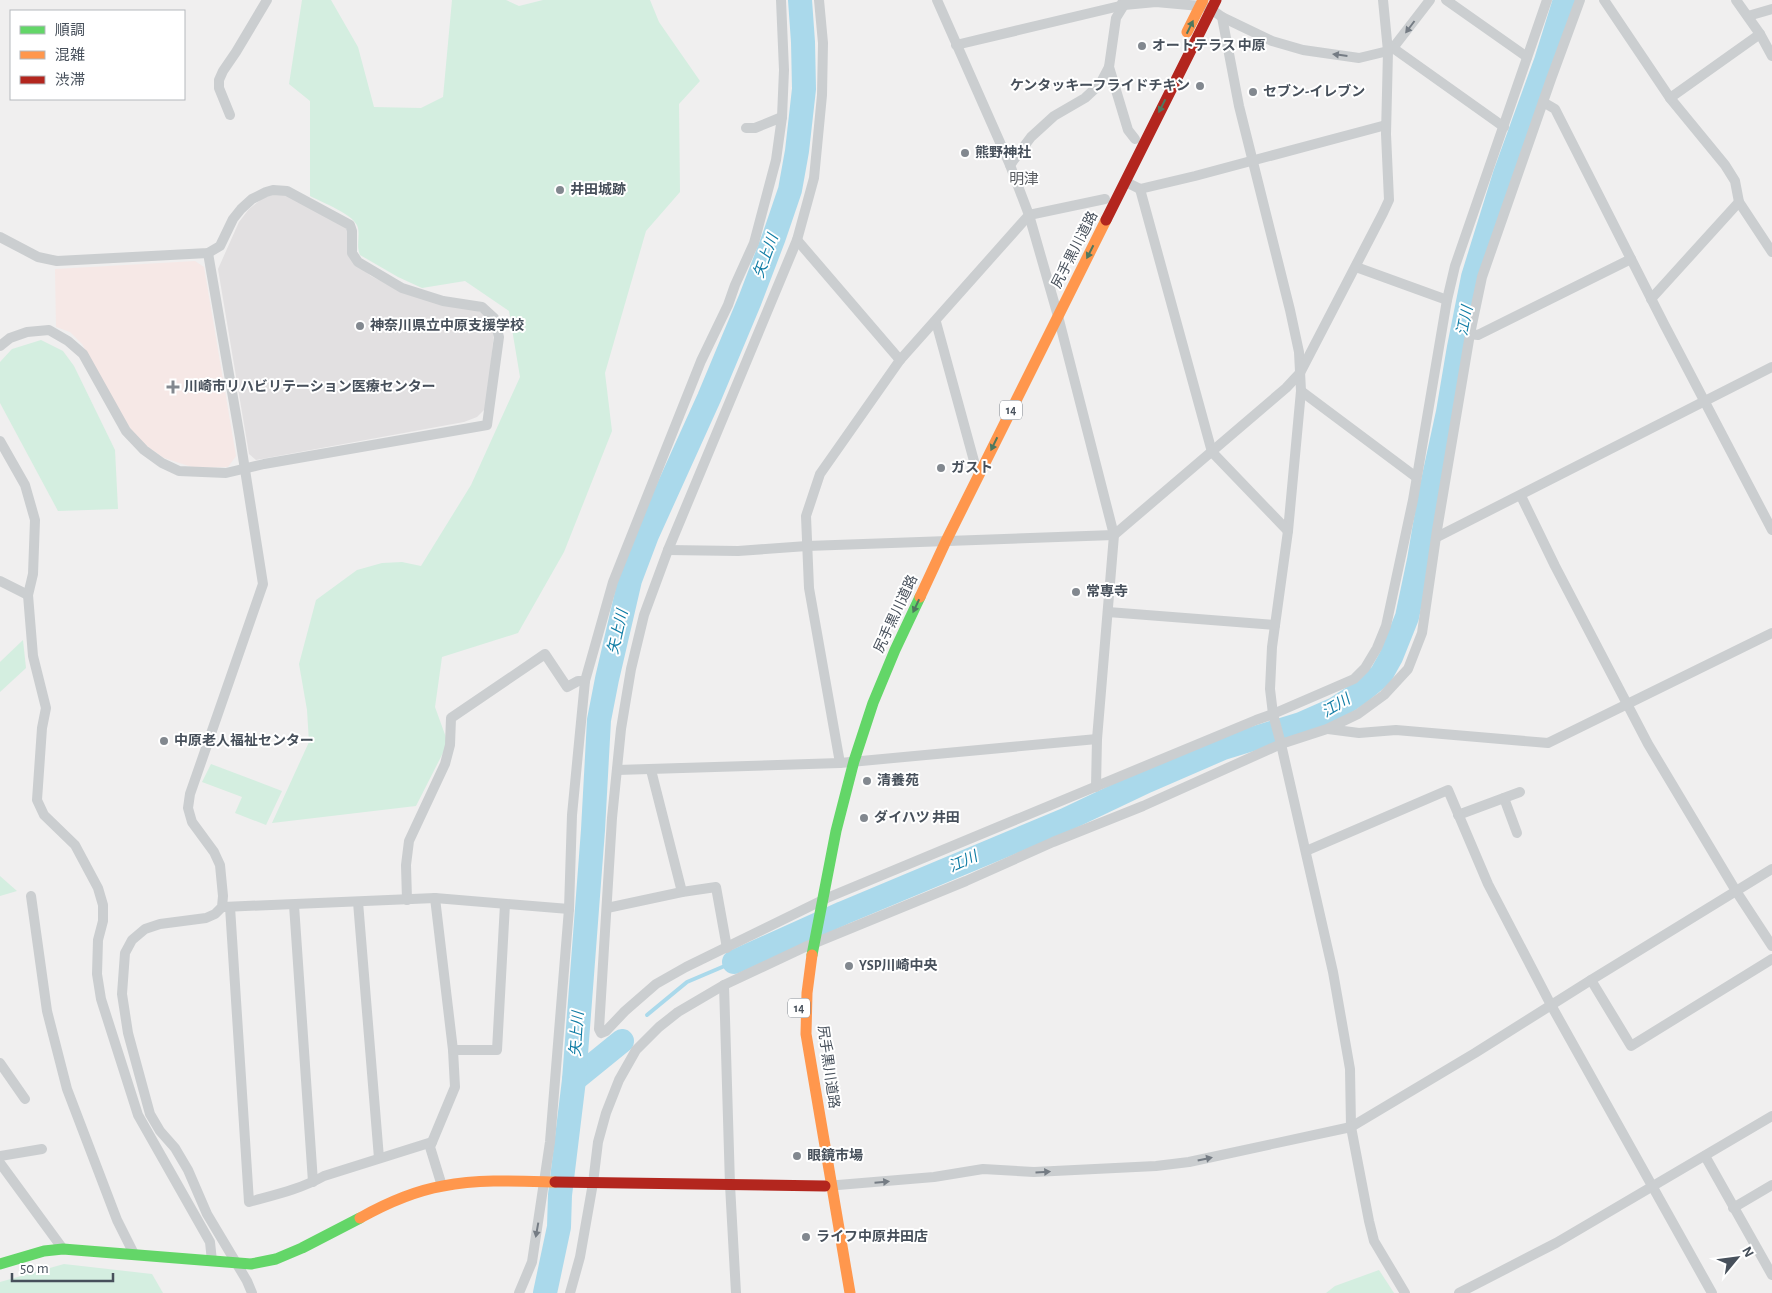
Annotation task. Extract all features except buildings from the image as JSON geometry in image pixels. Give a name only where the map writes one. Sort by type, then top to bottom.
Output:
[{"type":"main road","name":"尻手黒川道路","points":[[941,542],[974,461],[1201,3]]},
{"type":"main road","name":"尻手黒川道路","points":[[850,1293],[799,1037],[800,988],[818,902],[825,837],[846,762],[864,701],[888,645],[1058,316],[1213,5]]},
{"type":"main road","points":[[0,1264],[44,1251],[63,1249],[252,1264],[276,1259],[302,1248],[378,1208],[408,1196],[442,1186],[492,1181],[829,1186]]},
{"type":"main road","name":"尻手黒川道路","points":[[829,1186],[844,1293]]},
{"type":"street","points":[[230,115],[219,88],[220,80],[223,71],[267,0]]},
{"type":"street","points":[[519,1293],[532,1262],[546,1182],[569,909],[572,815],[585,681],[612,582],[701,361],[728,305],[754,243],[776,160],[782,117],[784,70],[781,0]]},
{"type":"street","points":[[819,0],[823,42],[822,95],[814,178],[797,240],[668,550],[644,615],[632,669],[620,729],[612,818],[599,1029],[601,1033],[606,1031],[625,1011],[656,984],[686,967],[818,902],[1273,714],[1354,679],[1365,668],[1377,648],[1386,626],[1413,500],[1447,300],[1455,266],[1547,0]]},
{"type":"street","points":[[937,0],[1010,165],[1029,215],[1058,316],[1114,535],[1097,739],[1096,786]]},
{"type":"street","points":[[668,550],[738,551],[807,546],[1114,535],[1286,388],[1300,372],[1356,267],[1389,200],[1386,125],[1390,50],[1383,0]]},
{"type":"street","points":[[1222,17],[1272,41],[1303,50],[1358,58],[1390,50],[1430,0]]},
{"type":"street","points":[[1446,0],[1527,57]]},
{"type":"street","points":[[570,1293],[580,1257],[590,1183],[606,1113],[619,1080],[636,1050],[658,1027],[678,1012],[724,985],[810,945],[1143,806],[1282,744],[1327,729],[1358,714],[1384,695],[1408,669],[1422,633],[1470,334],[1482,276],[1580,0]]},
{"type":"street","points":[[1604,0],[1670,98],[1724,164],[1735,181],[1739,202],[1772,252]]},
{"type":"street","points":[[1736,0],[1760,34],[1772,56]]},
{"type":"street","points":[[956,45],[1122,3],[1201,3],[1213,5],[1222,17],[1239,106],[1299,352],[1301,392],[1288,531],[1272,647],[1270,689],[1273,714],[1282,744],[1333,972],[1350,1069],[1351,1127],[1374,1241],[1405,1293]]},
{"type":"street","points":[[1010,165],[1030,138],[1054,116],[1085,98],[1100,84],[1109,67],[1116,18],[1122,3]]},
{"type":"street","points":[[1748,16],[1772,9]]},
{"type":"street","points":[[1670,98],[1760,34]]},
{"type":"street","points":[[1390,50],[1504,127]]},
{"type":"street","points":[[1109,67],[1128,130],[1135,138]]},
{"type":"street","points":[[1543,102],[1555,108],[1772,530]]},
{"type":"street","points":[[746,128],[755,128],[782,117]]},
{"type":"street","points":[[1126,182],[1140,189],[1386,125]]},
{"type":"street","points":[[1140,189],[1212,452],[1288,531]]},
{"type":"street","points":[[0,237],[38,257],[57,261],[208,253],[220,246],[233,219],[240,209],[252,199],[266,192],[287,191],[350,225],[352,230],[352,253],[358,262],[402,288],[418,294],[482,307],[494,318],[498,332],[487,425],[264,464],[226,473],[179,472],[144,450],[126,431],[83,354],[49,330],[27,332],[10,338],[0,346]]},
{"type":"street","points":[[846,762],[810,600],[806,516],[820,474],[900,360],[936,322],[1029,215],[1105,199]]},
{"type":"street","points":[[1652,299],[1739,202]]},
{"type":"street","points":[[797,240],[900,360]]},
{"type":"street","points":[[208,253],[245,469],[262,584],[190,794],[188,808],[192,822],[214,852],[220,865],[226,907],[249,1202],[280,1194],[324,1176],[432,1142]]},
{"type":"street","points":[[1470,334],[1478,335],[1631,259]]},
{"type":"street","points":[[1356,267],[1447,300]]},
{"type":"street","points":[[936,322],[974,461]]},
{"type":"street","points":[[1437,537],[1772,368]]},
{"type":"street","points":[[1301,392],[1416,477]]},
{"type":"street","points":[[0,441],[25,485],[35,520],[33,574],[28,595],[33,656],[46,708],[42,728],[37,800],[44,815],[75,845],[98,888],[103,905],[98,940],[97,974],[101,999],[138,1115],[210,1242],[212,1261]]},
{"type":"street","points":[[1521,496],[1626,705],[1666,776],[1772,946]]},
{"type":"street","points":[[0,581],[28,595]]},
{"type":"street","points":[[1108,612],[1275,624]]},
{"type":"street","points":[[1327,729],[1359,733],[1396,730],[1548,744],[1772,633]]},
{"type":"street","points":[[407,900],[406,865],[409,841],[445,764],[450,745],[451,718],[545,654],[567,687],[578,681],[585,681]]},
{"type":"street","points":[[617,770],[846,762],[1097,739]]},
{"type":"street","points":[[651,770],[682,892]]},
{"type":"street","points":[[1306,851],[1448,790],[1488,884],[1551,1005],[1712,1293]]},
{"type":"street","points":[[1458,815],[1520,792]]},
{"type":"street","points":[[1504,798],[1517,833]]},
{"type":"street","points":[[829,1186],[934,1177],[983,1169],[1028,1172],[1156,1166],[1189,1162],[1351,1127],[1772,869]]},
{"type":"street","points":[[607,908],[682,892],[716,887],[727,948]]},
{"type":"street","points":[[32,896],[47,1011],[67,1089],[117,1220],[134,1254]]},
{"type":"street","points":[[252,1293],[207,1214],[188,1170],[175,1148],[160,1131],[150,1114],[128,1033],[122,994],[125,953],[132,940],[145,930],[160,924],[206,918],[226,907],[435,898],[569,909]]},
{"type":"street","points":[[435,898],[453,1050],[455,1087],[430,1147],[442,1186]]},
{"type":"street","points":[[358,902],[379,1158]]},
{"type":"street","points":[[294,904],[313,1182]]},
{"type":"street","points":[[453,1050],[497,1050],[505,904]]},
{"type":"street","points":[[1591,980],[1631,1046],[1772,959]]},
{"type":"street","points":[[724,985],[730,1185],[736,1293]]},
{"type":"street","points":[[0,1063],[25,1098]]},
{"type":"street","points":[[1458,1293],[1556,1243],[1772,1116]]},
{"type":"street","points":[[0,1156],[42,1148]]},
{"type":"street","points":[[1705,1156],[1734,1208],[1767,1256],[1772,1275]]},
{"type":"street","points":[[0,1163],[63,1249]]},
{"type":"street","points":[[1734,1208],[1772,1185]]},
{"type":"shaded area","name":"神奈川県立中原支援学校","points":[[277,193],[286,195],[346,227],[353,262],[371,276],[401,291],[478,311],[485,315],[494,331],[488,396],[485,409],[477,417],[464,422],[256,460],[249,454],[218,269],[239,222],[249,209],[263,198]]},
{"type":"shaded area","points":[[195,261],[204,267],[236,456],[228,467],[195,468],[164,458],[148,447],[135,435],[123,417],[82,344],[70,332],[56,327],[55,269]]},
{"type":"green space","points":[[302,0],[331,0],[358,47],[374,107],[421,108],[443,97],[452,0],[506,0],[519,6],[543,0],[650,0],[659,22],[700,81],[679,104],[680,192],[646,231],[605,373],[612,431],[564,552],[518,633],[442,657],[435,707],[448,743],[416,806],[272,823],[309,742],[307,710],[299,664],[316,600],[357,570],[382,563],[402,562],[421,566],[471,485],[520,377],[509,311],[465,281],[422,288],[398,277],[360,255],[358,228],[351,218],[310,196],[310,101],[289,84]]},
{"type":"green space","points":[[41,340],[63,351],[74,366],[115,450],[118,509],[58,511],[0,403],[0,362],[12,349]]},
{"type":"green space","points":[[23,640],[26,668],[0,692],[0,662]]},
{"type":"green space","points":[[211,764],[282,791],[266,825],[235,813],[242,797],[202,782]]},
{"type":"green space","points":[[0,876],[17,891],[0,896]]},
{"type":"green space","points":[[64,1264],[152,1274],[163,1293],[0,1293],[0,1282]]},
{"type":"green space","points":[[1379,1270],[1394,1293],[1326,1293],[1335,1286]]},
{"type":"waterway","name":"矢上川","points":[[545,1293],[559,1227],[560,1195],[574,1080],[593,830],[599,720],[607,679],[630,580],[647,535],[709,398],[750,300],[790,190],[797,151],[804,89],[800,0]]},
{"type":"waterway","name":"江川","points":[[734,962],[843,913],[1065,820],[1223,748],[1301,724],[1335,709],[1358,694],[1381,675],[1391,657],[1407,617],[1473,277],[1505,174],[1546,61],[1565,0]]},
{"type":"waterway","name":"江川","points":[[647,1015],[687,982],[734,962]]},
{"type":"waterway","name":"江川","points":[[574,1080],[622,1041]]},
{"type":"traffic: fast","points":[[812,955],[836,831],[854,761],[873,703],[920,597]]},
{"type":"traffic: fast","points":[[0,1264],[44,1251],[63,1249],[251,1264],[276,1259],[302,1248],[360,1218]]},
{"type":"traffic: slow","points":[[1187,32],[1203,0]]},
{"type":"traffic: slow","points":[[920,597],[1106,220]]},
{"type":"traffic: slow","points":[[812,955],[807,993],[806,1034],[850,1293]]},
{"type":"traffic: slow","points":[[360,1218],[400,1199],[421,1191],[443,1186],[485,1181],[555,1182]]},
{"type":"traffic: jam","points":[[1106,220],[1216,0]]},
{"type":"traffic: jam","points":[[555,1182],[825,1186]]},
{"type":"place","name":"オートテラス 中原","points":[[1142,46]]},
{"type":"place","name":"ケンタッキーフライドチキン","points":[[1200,86]]},
{"type":"place","name":"セブン-イレブン","points":[[1253,92]]},
{"type":"place","name":"熊野神社","points":[[965,153]]},
{"type":"place","name":"井田城跡","points":[[560,190]]},
{"type":"place","name":"神奈川県立中原支援学校","points":[[360,326]]},
{"type":"place","name":"川崎市リハビリテーション医療センター","points":[[173,387]]},
{"type":"place","name":"ガスト","points":[[941,468]]},
{"type":"place","name":"常専寺","points":[[1076,592]]},
{"type":"place","name":"中原老人福祉センター","points":[[164,741]]},
{"type":"place","name":"清養苑","points":[[867,781]]},
{"type":"place","name":"ダイハツ 井田","points":[[864,818]]},
{"type":"place","name":"YSP川崎中央","points":[[849,966]]},
{"type":"place","name":"眼鏡市場","points":[[797,1156]]},
{"type":"place","name":"ライフ中原井田店","points":[[806,1237]]},
{"type":"district","name":"明津","points":[[1024,179]]}]
